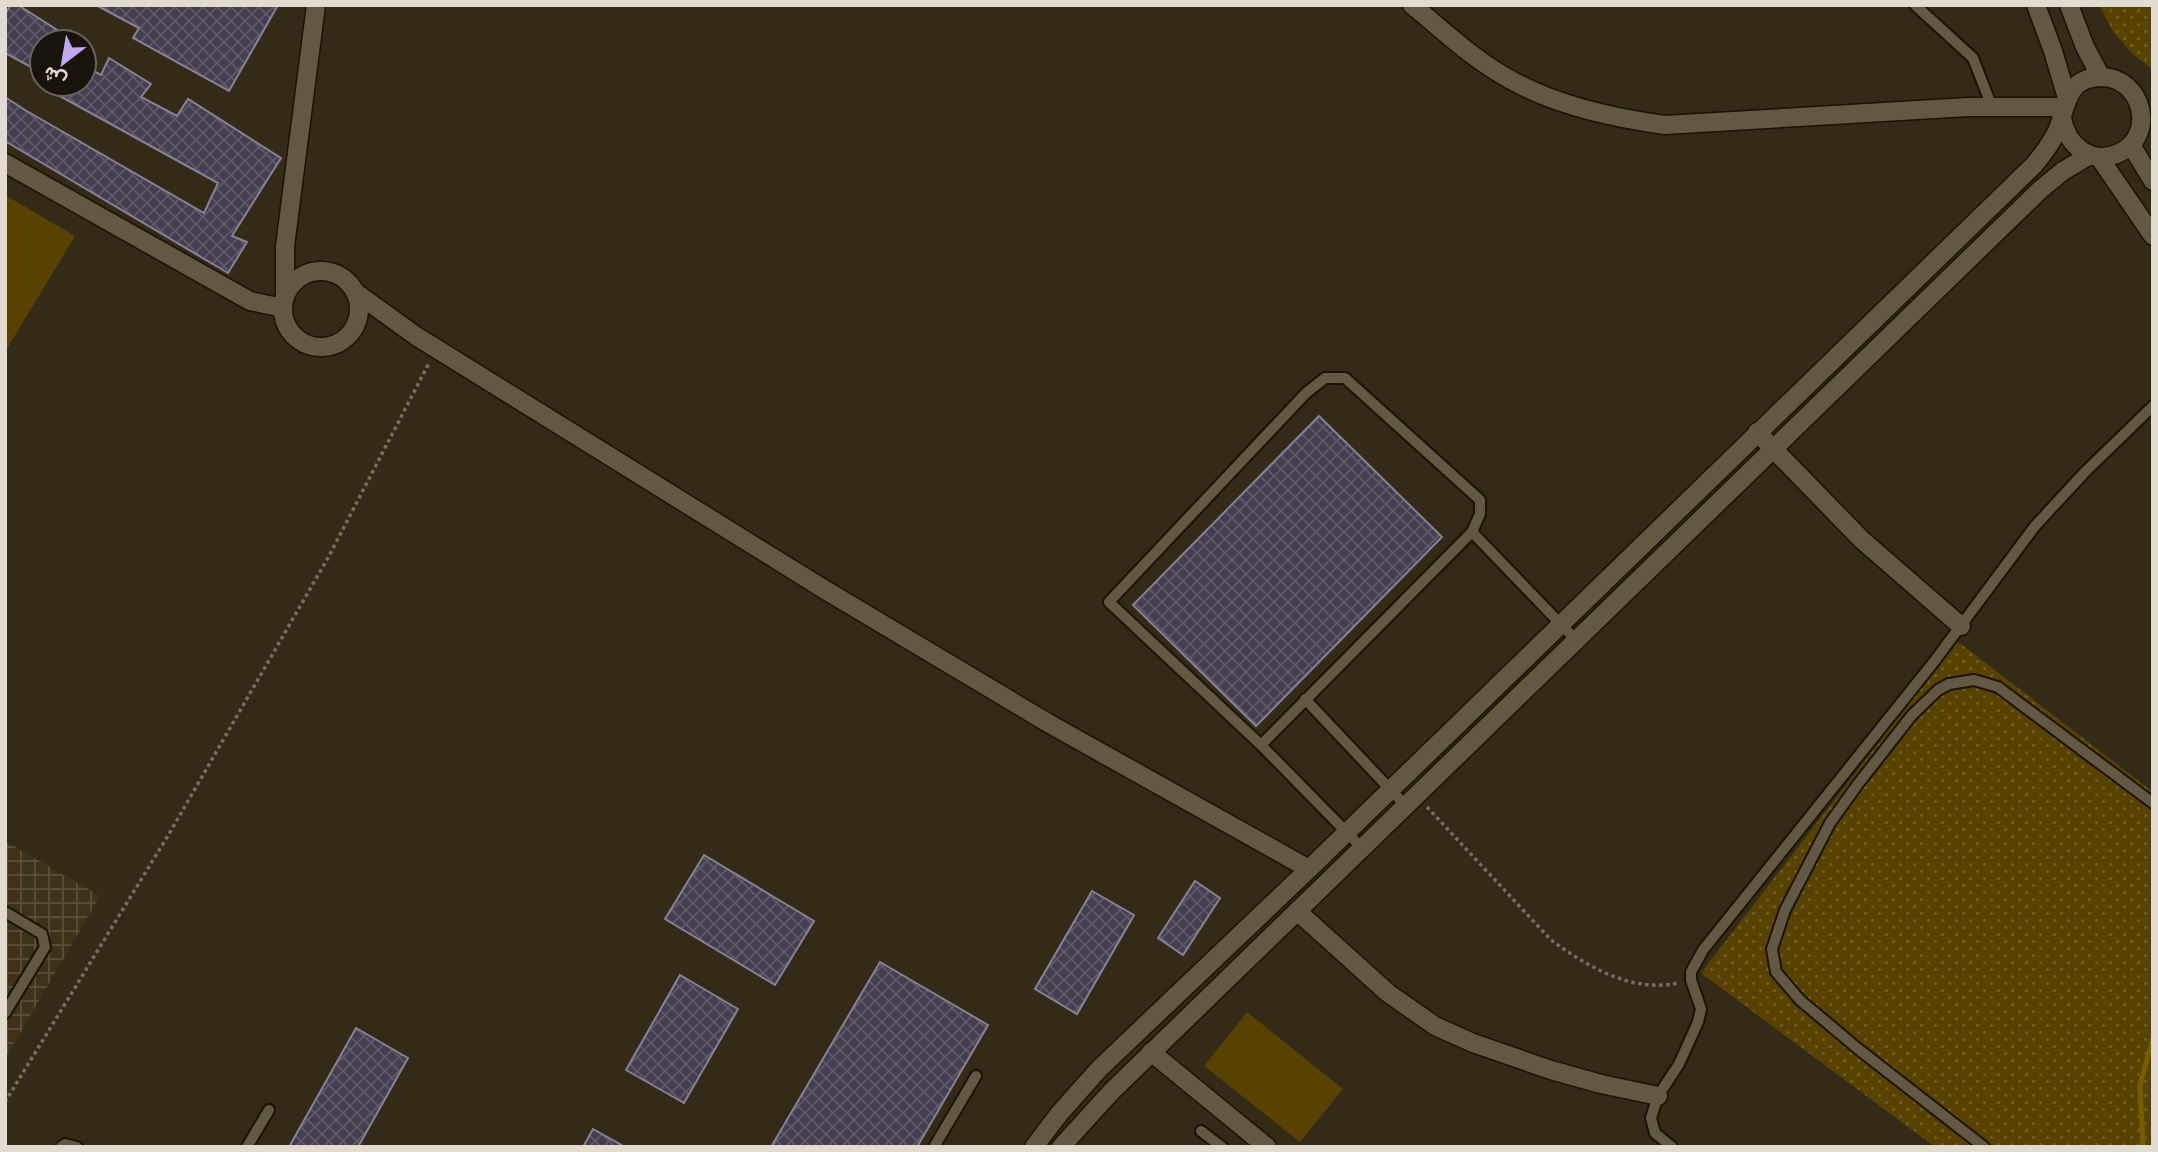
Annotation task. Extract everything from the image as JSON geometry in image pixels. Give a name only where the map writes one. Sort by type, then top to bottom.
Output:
[{"type":"street","points":[[285,246],[303,263],[337,275],[348,282],[355,292],[359,304],[358,316],[354,328],[346,338],[324,347],[311,346],[300,341],[285,321],[285,246],[316,5]]},
{"type":"street","points":[[1412,5],[1471,54],[1510,80],[1546,97],[1625,120],[1665,124],[1992,107],[2064,107]]},
{"type":"street","points":[[1034,1147],[1065,1106],[1099,1069],[1309,869],[2034,164],[2052,140],[2064,107],[2081,83],[2101,77],[2121,82],[2130,88],[2141,106],[2141,127],[2131,145],[2117,155],[2094,156],[2080,151],[2067,136],[2064,107],[2053,51],[2036,5]]},
{"type":"street","points":[[2069,5],[2085,47],[2101,77]]},
{"type":"street","points":[[2131,145],[2153,181]]},
{"type":"street","points":[[2094,156],[2153,236]]},
{"type":"street","points":[[1061,1147],[1091,1112],[1152,1052],[2041,189],[2063,171],[2094,156]]},
{"type":"street","points":[[5,163],[250,301],[284,302]]},
{"type":"street","points":[[284,302],[292,285],[301,277],[313,272],[325,272]]},
{"type":"street","points":[[355,292],[416,336],[822,588],[1048,723],[1309,869]]},
{"type":"street","points":[[358,316],[385,322],[416,336]]},
{"type":"street","points":[[1757,432],[1862,540],[1961,626]]},
{"type":"street","points":[[1297,911],[1388,993],[1435,1026],[1550,1070],[1658,1096]]},
{"type":"street","points":[[1152,1052],[1267,1147]]},
{"type":"lane","points":[[1915,5],[1973,58],[1992,107]]},
{"type":"lane","points":[[1261,745],[1472,532],[1480,514],[1480,500],[1345,378],[1325,378],[1306,393],[1109,603],[1261,745],[1362,848]]},
{"type":"lane","points":[[1672,1147],[1651,1125],[1658,1096],[1679,1064],[1698,1022],[1700,1009],[1691,980],[1693,965],[1961,626],[2035,526],[2085,472],[2153,406]]},
{"type":"lane","points":[[1472,532],[1576,640]]},
{"type":"lane","points":[[1984,1147],[1857,1048],[1788,989],[1776,972],[1772,949],[1785,910],[1830,823],[1858,784],[1924,702],[1938,690],[1961,681],[1974,680],[1998,687],[2153,803]]},
{"type":"lane","points":[[1306,699],[1390,789],[1411,801]]},
{"type":"lane","points":[[5,912],[42,934],[45,947],[5,1013]]},
{"type":"lane","points":[[934,1147],[976,1076]]},
{"type":"lane","points":[[247,1147],[269,1110]]},
{"type":"lane","points":[[1201,1131],[1222,1147]]},
{"type":"lane","points":[[61,1147],[65,1144],[77,1147]]},
{"type":"path","points":[[5,1102],[176,822],[328,556],[437,349]]},
{"type":"path","points":[[1411,801],[1551,940],[1571,954],[1611,976],[1648,986],[1691,980]]},
{"type":"shaded area","points":[[2099,5],[2153,5],[2153,70],[2132,53],[2114,33]]},
{"type":"shaded area","points":[[5,195],[75,236],[5,352]]},
{"type":"shaded area","points":[[1957,641],[2153,792],[2153,1147],[1935,1147],[1701,973]]},
{"type":"shaded area","points":[[5,841],[100,896],[5,1059]]},
{"type":"shaded area","points":[[1247,1012],[1343,1089],[1300,1142],[1204,1066]]},
{"type":"building","points":[[11,5],[18,5],[54,28],[28,28],[28,65],[5,53],[5,14]]},
{"type":"building","points":[[96,5],[278,5],[229,91],[133,38],[139,28]]},
{"type":"building","points":[[109,58],[151,84],[141,97],[177,116],[188,99],[281,158],[232,236],[247,242],[228,273],[5,141],[5,97],[204,213],[218,183],[63,98],[98,98],[98,73],[101,75]]},
{"type":"building","points":[[1319,416],[1442,537],[1256,726],[1133,605]]},
{"type":"building","points":[[704,855],[814,921],[775,985],[665,919]]},
{"type":"building","points":[[1195,881],[1220,898],[1183,955],[1158,938]]},
{"type":"building","points":[[1092,891],[1134,915],[1077,1014],[1035,989]]},
{"type":"building","points":[[880,962],[988,1025],[917,1147],[771,1147]]},
{"type":"building","points":[[680,975],[738,1009],[684,1103],[626,1070]]},
{"type":"building","points":[[356,1028],[408,1058],[358,1147],[289,1147]]},
{"type":"building","points":[[593,1129],[625,1147],[583,1147]]},
{"type":"waterway","points":[[2143,1147],[2140,1085],[2153,1038]]}]
